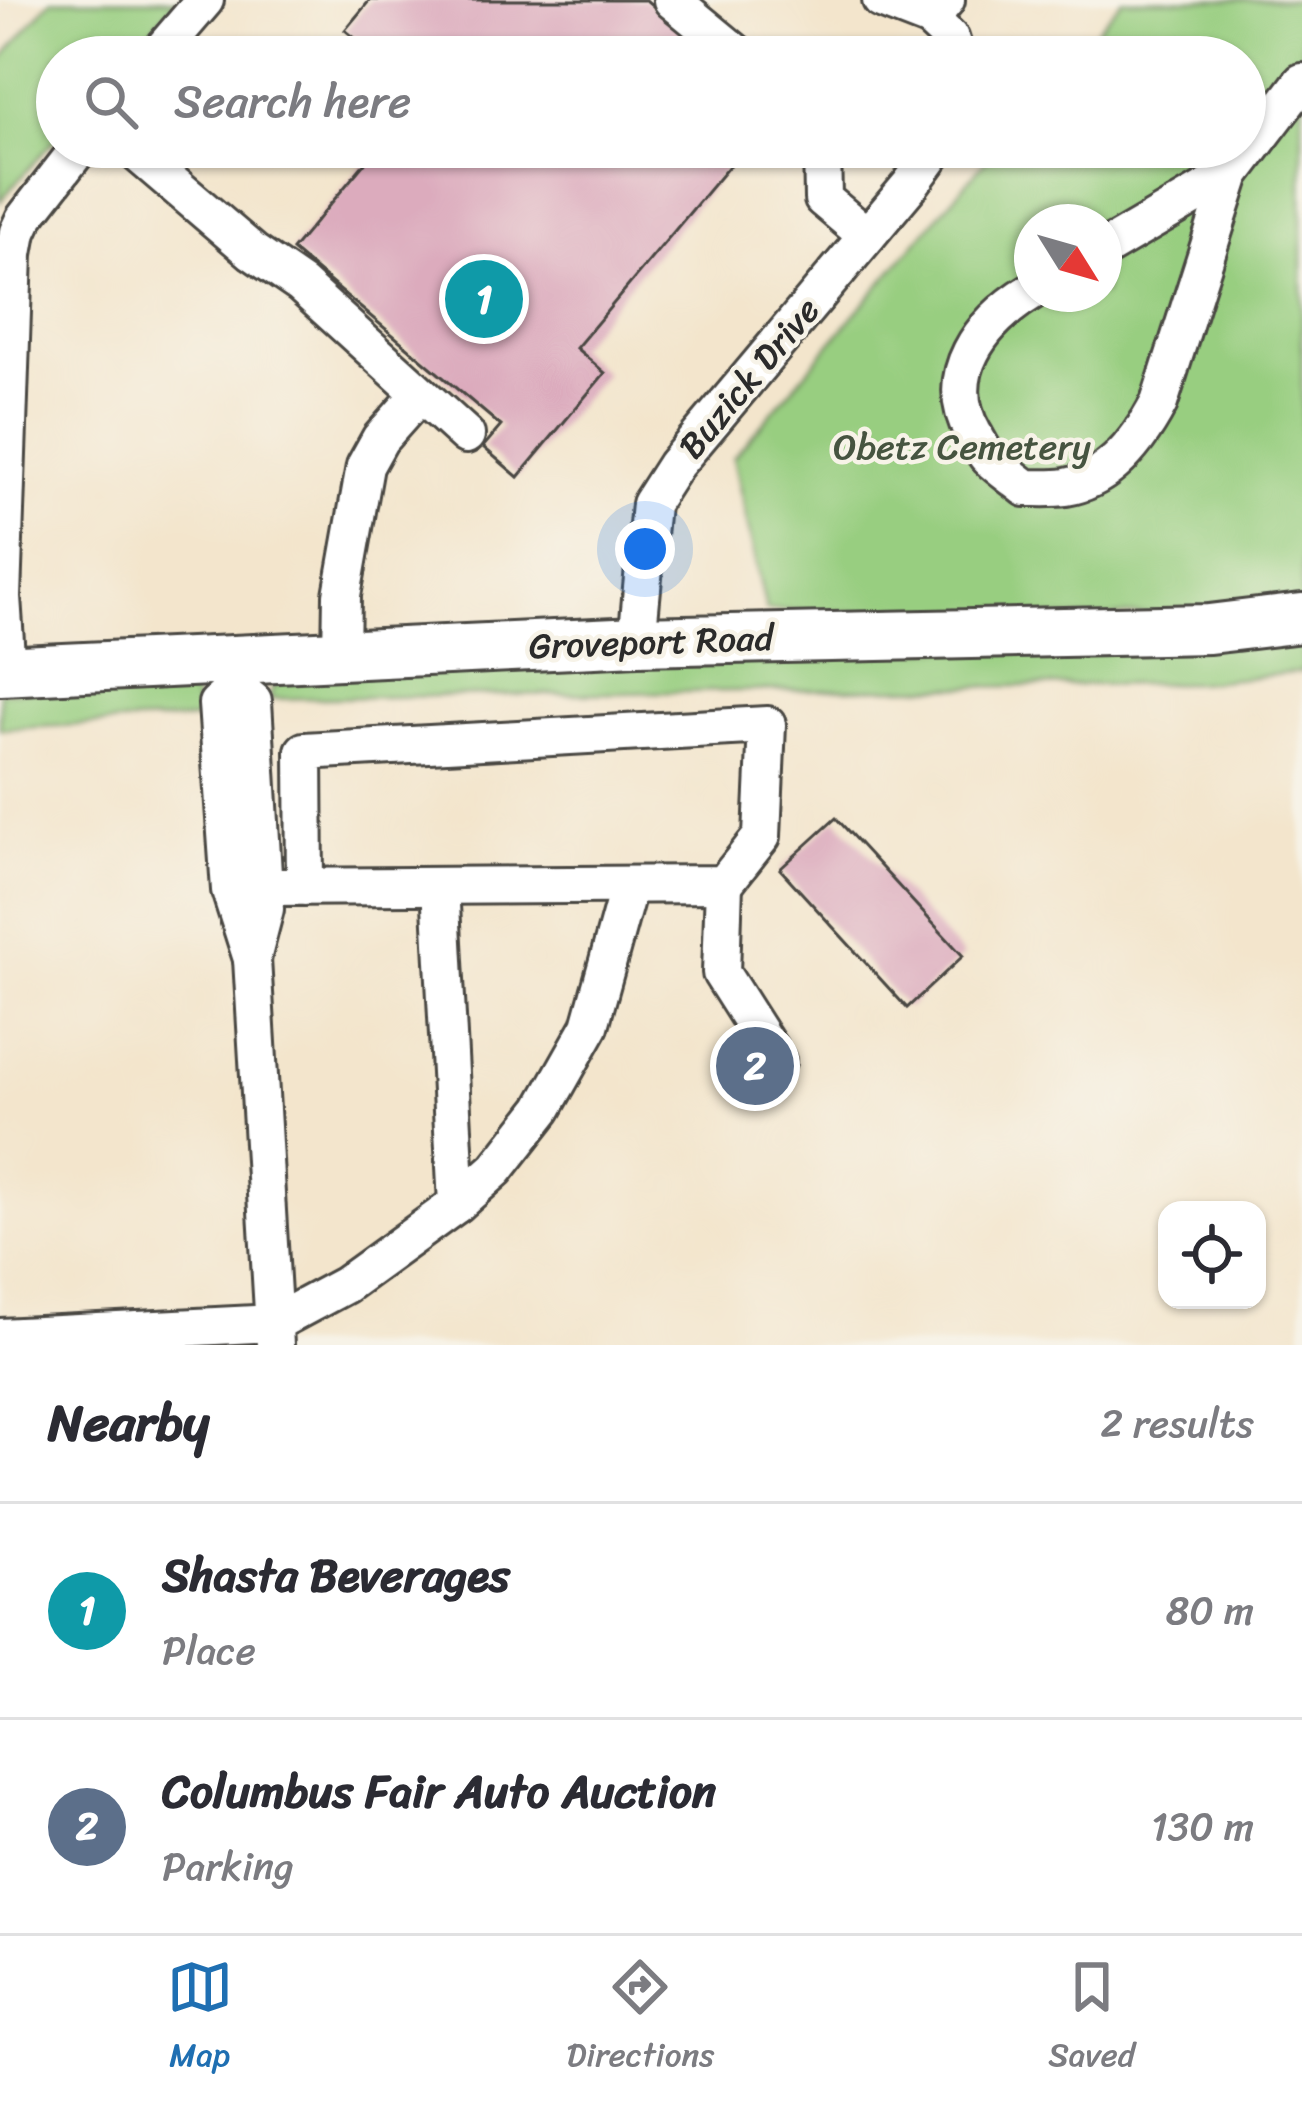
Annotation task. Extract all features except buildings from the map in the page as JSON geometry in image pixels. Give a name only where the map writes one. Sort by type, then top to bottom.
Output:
[{"type":"main road","name":"Groveport Road","points":[[4,671],[236,673],[341,654],[637,641],[1144,632],[1302,618]]},
{"type":"lane","points":[[174,36],[205,0]]},
{"type":"lane","points":[[672,0],[715,36]]},
{"type":"lane","points":[[880,0],[938,10]]},
{"type":"lane","points":[[1266,129],[1302,82]]},
{"type":"lane","points":[[4,671],[2,597],[14,254],[24,218],[63,168]]},
{"type":"lane","points":[[155,168],[253,252],[302,285],[466,435]]},
{"type":"lane","points":[[822,168],[823,199],[868,236]]},
{"type":"lane","name":"Buzick Drive","points":[[637,641],[650,504],[675,465],[921,168]]},
{"type":"lane","points":[[1014,302],[980,335],[962,371],[962,413],[986,455],[1026,488],[1070,487],[1106,470],[1142,434],[1159,403],[1237,168]]},
{"type":"lane","points":[[1122,238],[1232,174]]},
{"type":"lane","points":[[341,654],[342,595],[365,466],[380,440],[420,394]]},
{"type":"lane","points":[[236,673],[217,704],[243,824],[264,887],[265,909],[252,959]]},
{"type":"lane","points":[[305,887],[304,751],[767,725],[762,836],[724,884],[721,973],[777,1060]]},
{"type":"lane","points":[[243,824],[230,890],[252,959],[274,1334]]},
{"type":"lane","points":[[264,887],[724,884]]},
{"type":"lane","points":[[0,1337],[274,1334],[458,1204],[496,1169],[543,1109],[590,1027],[629,885]]},
{"type":"lane","points":[[440,886],[458,1204]]},
{"type":"green space","points":[[51,0],[177,0],[145,36],[36,36],[36,161],[0,201],[0,61]]},
{"type":"green space","name":"Obetz Cemetery","points":[[1122,0],[1302,0],[1302,602],[1087,618],[766,610],[733,458],[979,168],[1266,168],[1266,36],[1092,36]]},
{"type":"green space","points":[[1302,634],[1302,672],[1198,683],[270,699],[272,688],[293,677]]},
{"type":"green space","points":[[176,682],[193,691],[198,719],[0,729],[0,692]]},
{"type":"place","name":"Shasta Beverages","points":[[484,299]]},
{"type":"place","name":"Columbus Fair Auto Auction","points":[[755,1066]]}]
